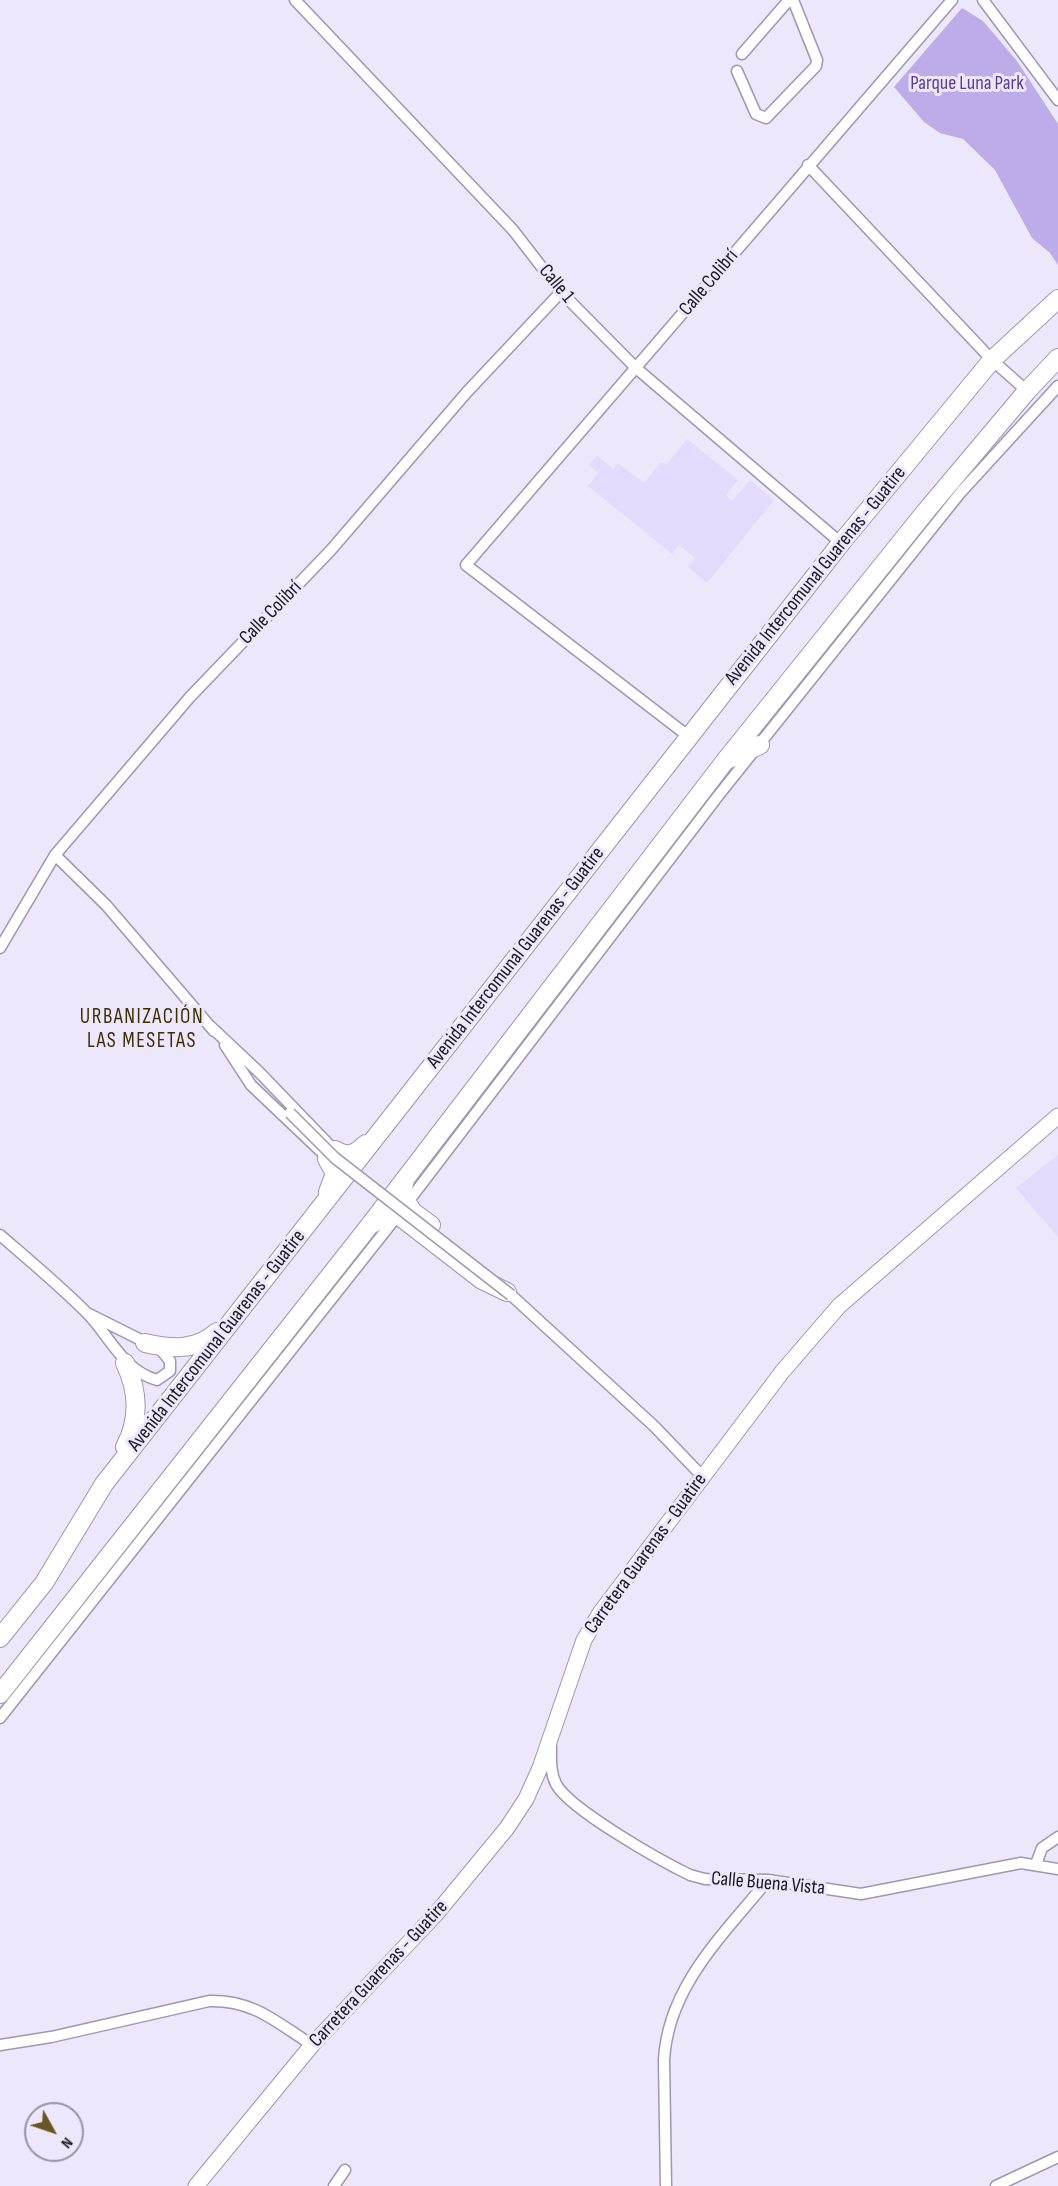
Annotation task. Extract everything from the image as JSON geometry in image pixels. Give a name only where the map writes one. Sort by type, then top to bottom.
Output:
[{"type":"highway","name":"Avenida Intercomunal Guarenas - Guatire","points":[[0,1638],[44,1583],[104,1484],[688,736],[841,543],[992,360],[1058,299]]},
{"type":"highway","points":[[0,1694],[366,1230],[725,761],[856,597],[1027,391],[1058,358]]},
{"type":"highway","points":[[725,761],[760,745]]},
{"type":"highway","points":[[445,1151],[458,1110]]},
{"type":"highway","points":[[317,1214],[335,1173],[332,1155],[345,1156],[355,1153],[386,1124]]},
{"type":"highway","points":[[402,1209],[401,1193],[405,1179]]},
{"type":"highway","points":[[402,1209],[487,1270],[512,1295]]},
{"type":"highway","points":[[366,1230],[382,1217],[402,1209]]},
{"type":"highway","points":[[145,1343],[180,1348],[195,1345],[209,1339],[234,1317]]},
{"type":"highway","points":[[104,1484],[133,1426],[136,1397],[134,1382],[125,1363]]},
{"type":"main road","name":"Carretera Guarenas - Guatire","points":[[196,2186],[312,2045],[436,1914],[490,1851],[526,1799],[584,1640],[600,1613],[782,1372],[838,1306],[1058,1116]]},
{"type":"street","name":"Calle 1","points":[[295,0],[513,230],[561,292],[636,368],[841,543]]},
{"type":"street","points":[[737,71],[756,114],[766,118],[816,66],[817,54],[791,0],[742,54]]},
{"type":"street","name":"Calle Colibrí","points":[[688,736],[466,566],[952,0]]},
{"type":"street","points":[[983,0],[1058,100]]},
{"type":"street","points":[[808,165],[992,360],[1027,391]]},
{"type":"street","name":"Calle Colibrí","points":[[0,948],[55,855],[190,697],[331,550],[467,392],[561,292]]},
{"type":"street","points":[[0,1718],[402,1209],[760,745],[961,492],[1058,386]]},
{"type":"street","points":[[55,855],[106,905],[210,1026],[251,1085],[332,1155]]},
{"type":"street","points":[[210,1026],[332,1155]]},
{"type":"street","points":[[225,1045],[335,1158],[512,1295],[654,1426],[702,1476]]},
{"type":"street","points":[[0,1235],[87,1313],[125,1363],[157,1380],[166,1376],[170,1371],[170,1361],[160,1350],[87,1313]]},
{"type":"street","name":"Calle Buena Vista","points":[[552,1732],[550,1766],[555,1782],[572,1804],[690,1875],[705,1879],[768,1880],[861,1894],[973,1870],[1021,1863],[1058,1869]]},
{"type":"street","points":[[1036,1864],[1042,1848],[1058,1837]]},
{"type":"street","points":[[666,2186],[664,2060],[665,2041],[675,2008],[696,1969],[768,1880]]},
{"type":"street","points":[[0,2045],[63,2034],[209,2001],[232,2001],[247,2005],[312,2045]]},
{"type":"street","points":[[996,2186],[1058,2157]]},
{"type":"street","points":[[334,2186],[345,2170]]},
{"type":"shaded area","points":[[687,439],[738,480],[726,495],[732,501],[750,480],[774,500],[707,583],[688,567],[695,558],[679,545],[672,554],[588,486],[598,473],[589,465],[597,455],[613,469],[618,463],[644,483],[661,462],[666,465]]},
{"type":"shaded area","points":[[1058,1155],[1058,1237],[1016,1188]]},
{"type":"green space","name":"Parque Luna Park","points":[[962,8],[983,21],[1017,61],[1058,124],[1058,265],[1050,253],[1032,238],[995,170],[963,139],[940,133],[924,122],[894,87]]},
{"type":"district","name":"URBANIZACIÓN LAS MESETAS","points":[[142,1030]]}]
